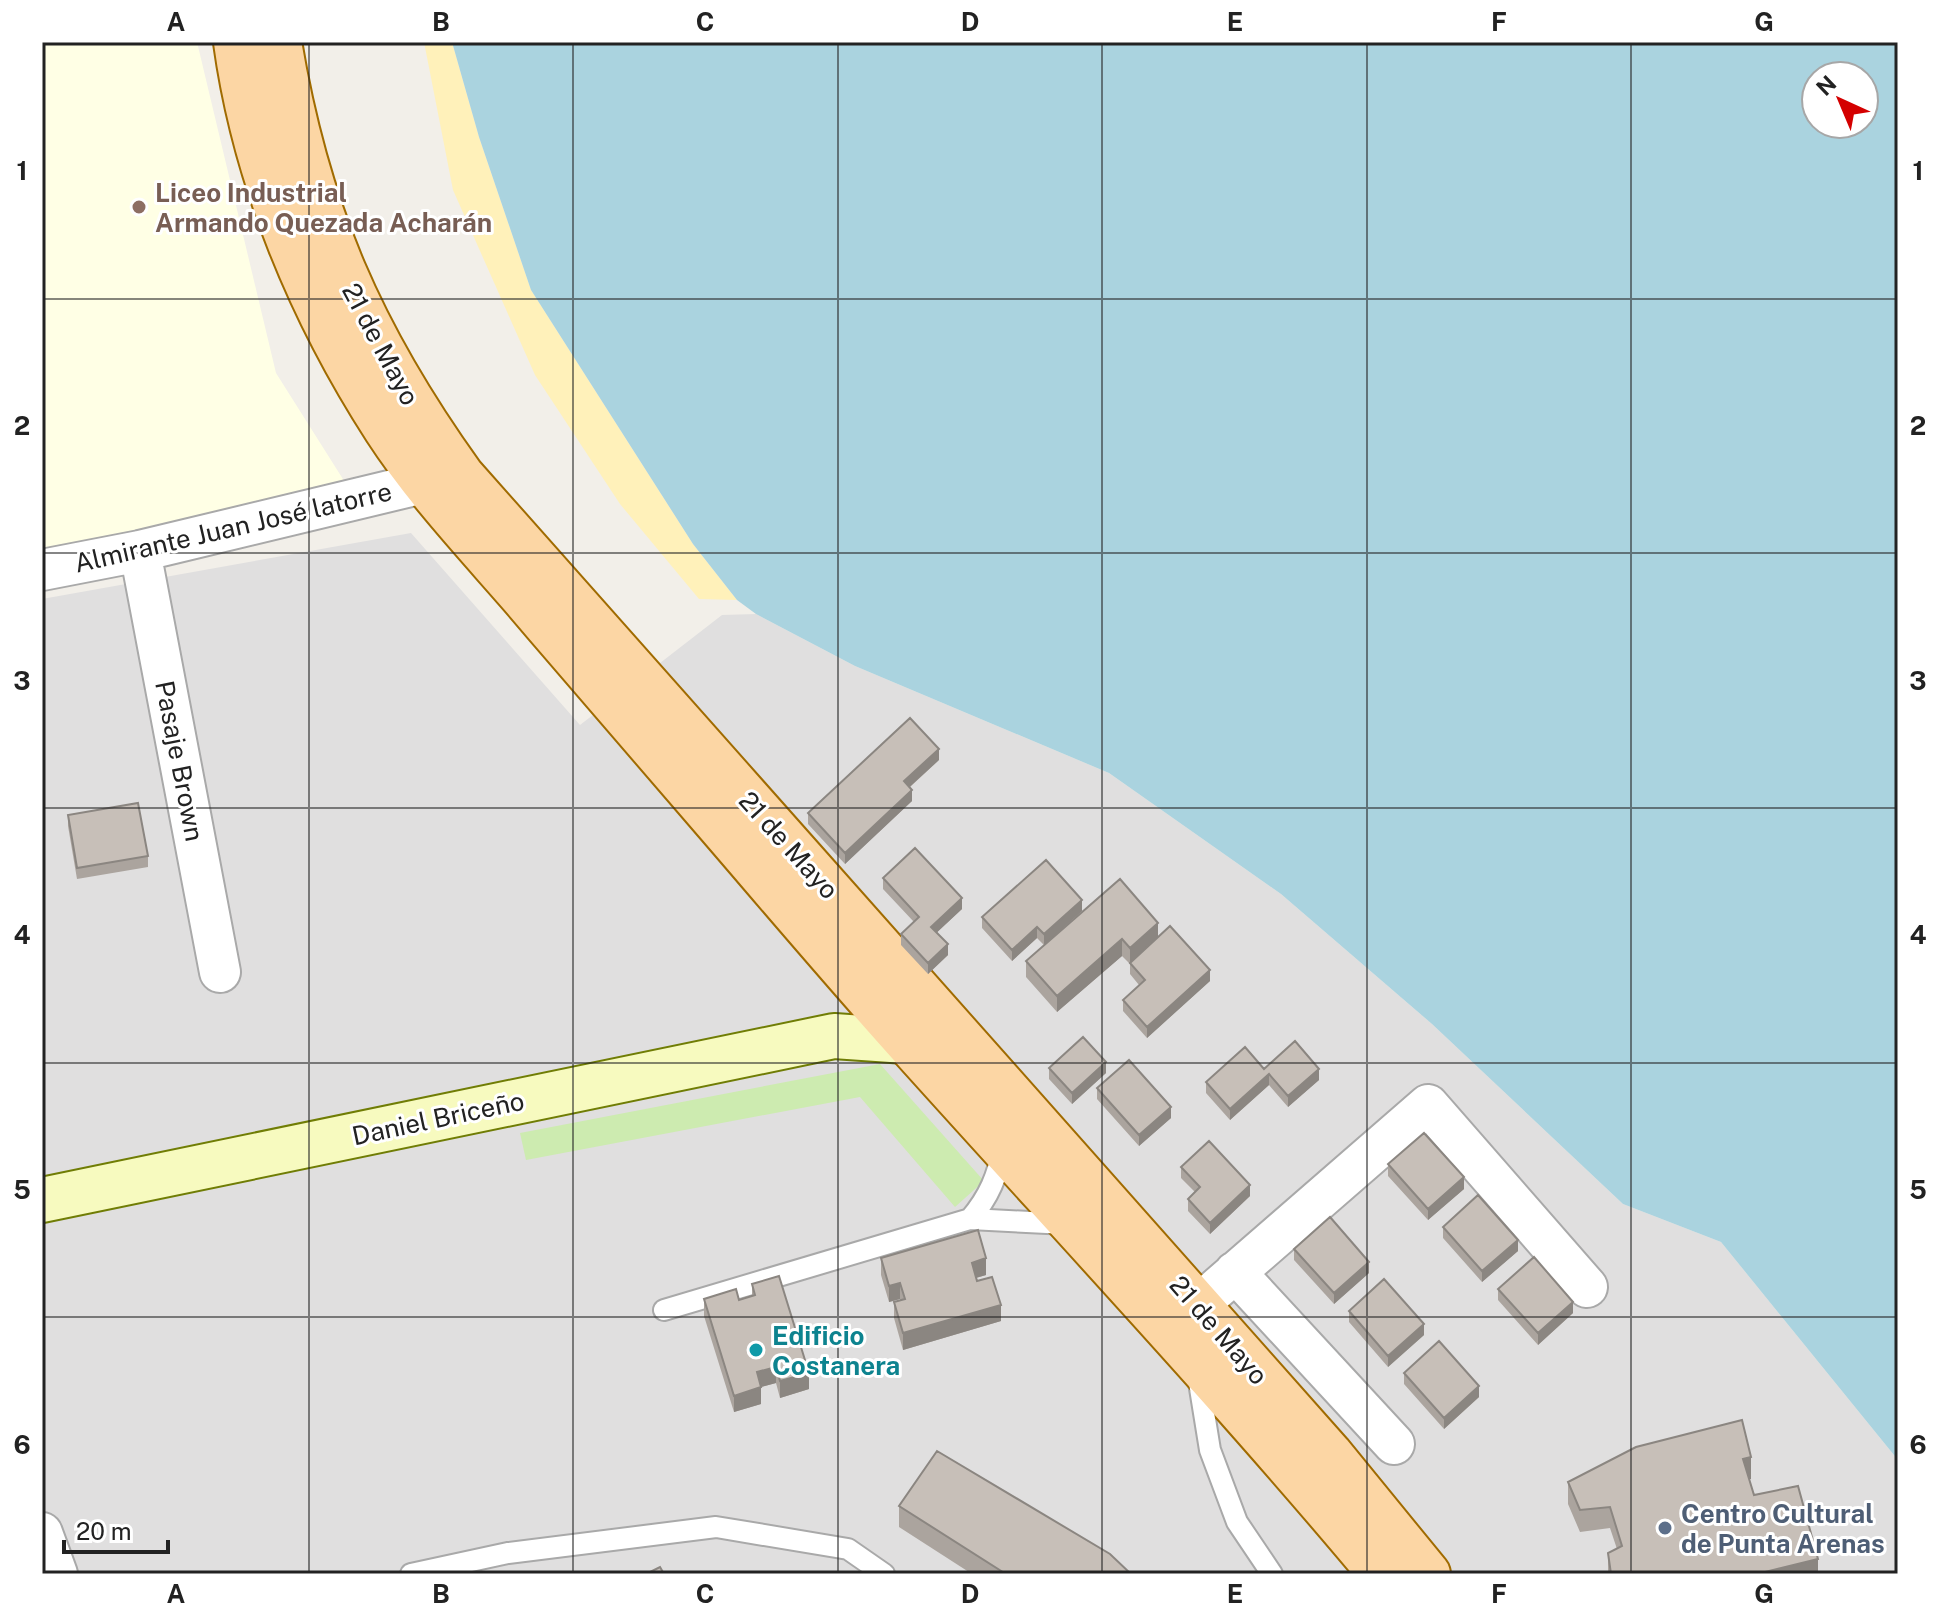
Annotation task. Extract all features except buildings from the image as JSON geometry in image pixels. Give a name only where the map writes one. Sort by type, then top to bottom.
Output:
[{"type":"main road","name":"21 de Mayo","points":[[236,42],[252,122],[271,191],[296,258],[355,378],[423,483],[906,1041],[1195,1360],[1381,1574]]},
{"type":"main road","name":"21 de Mayo","points":[[279,42],[303,158],[324,226],[351,292],[383,356],[420,418],[462,476],[1330,1454],[1428,1574]]},
{"type":"street","name":"Almirante Juan José latorre","points":[[42,570],[140,551],[423,483]]},
{"type":"street","name":"Pasaje Brown","points":[[140,551],[220,972]]},
{"type":"street","points":[[834,1036],[847,973]]},
{"type":"street","name":"Daniel Briceño","points":[[42,1200],[834,1036],[906,1041]]},
{"type":"street","points":[[1198,1305],[1428,1105],[1587,1287]]},
{"type":"street","points":[[1235,1272],[1394,1444]]},
{"type":"street","points":[[42,1533],[57,1574]]},
{"type":"lane","points":[[970,1219],[987,1198],[1003,1147]]},
{"type":"lane","points":[[664,1310],[970,1219],[1073,1224]]},
{"type":"lane","points":[[1195,1360],[1210,1450],[1237,1522],[1272,1574]]},
{"type":"lane","points":[[411,1574],[508,1553],[716,1527],[848,1549],[884,1574]]},
{"type":"shaded area","name":"Liceo Industrial Armando Quezada Acharán","points":[[42,42],[197,42],[276,373],[353,495],[42,552]]},
{"type":"shaded area","points":[[411,533],[580,725],[722,615],[756,614],[855,666],[1109,773],[1281,894],[1432,1024],[1623,1204],[1721,1242],[1898,1460],[1898,1574],[42,1574],[42,599]]},
{"type":"green space","points":[[880,1064],[984,1181],[955,1207],[860,1097],[526,1160],[520,1133]]},
{"type":"sand","points":[[424,42],[452,42],[479,137],[531,290],[693,544],[737,600],[699,599],[620,504],[535,375],[453,190]]},
{"type":"water","points":[[452,42],[1898,42],[1898,1460],[1721,1242],[1623,1204],[1432,1024],[1281,894],[1109,773],[855,666],[756,614],[737,600],[693,544],[531,290],[479,137]]},
{"type":"place","name":"Liceo Industrial Armando Quezada Acharán","points":[[139,207]]},
{"type":"place","name":"Edificio Costanera","points":[[756,1350]]},
{"type":"place","name":"Centro Cultural de Punta Arenas","points":[[1665,1528]]}]
